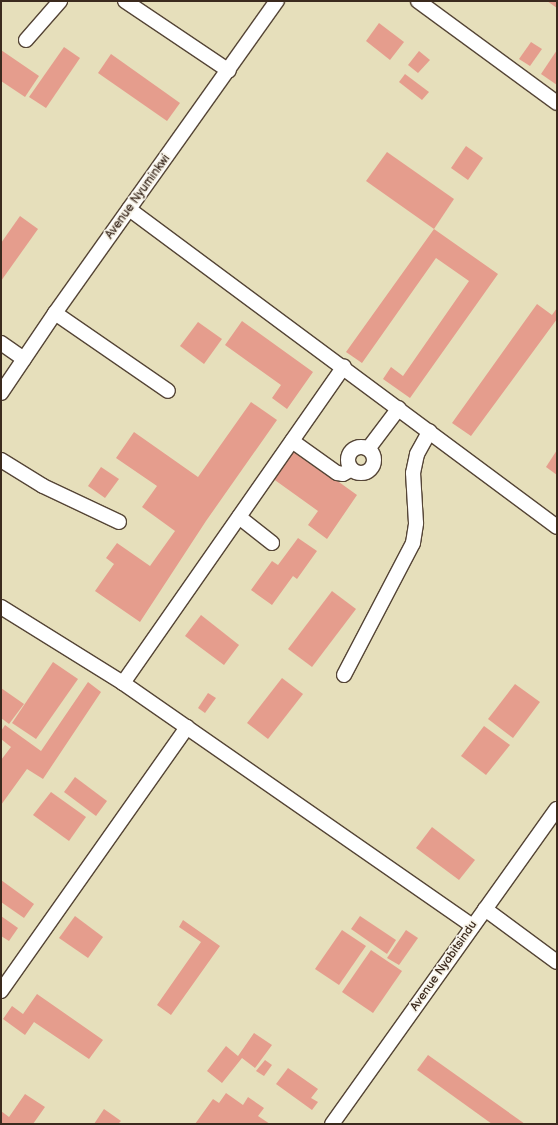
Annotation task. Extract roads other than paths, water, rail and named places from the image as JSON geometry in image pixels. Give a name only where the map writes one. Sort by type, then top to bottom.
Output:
[{"type":"street","points":[[26,40],[60,1]]},
{"type":"street","points":[[125,1],[230,71]]},
{"type":"street","name":"Avenue Nyuminkwi","points":[[1,394],[55,313],[230,71],[277,1]]},
{"type":"street","points":[[418,1],[557,103]]},
{"type":"street","points":[[129,209],[344,366],[557,526]]},
{"type":"street","points":[[55,313],[168,391]]},
{"type":"street","points":[[1,343],[24,359]]},
{"type":"street","points":[[123,683],[344,366]]},
{"type":"street","points":[[368,449],[373,454],[374,461],[372,468],[358,473],[352,469],[349,456],[354,450],[368,449],[399,408]]},
{"type":"street","points":[[344,675],[413,543],[416,523],[413,473],[417,454],[430,431]]},
{"type":"street","points":[[292,441],[337,473],[343,474],[352,469]]},
{"type":"street","points":[[1,460],[43,486],[119,522]]},
{"type":"street","points":[[239,517],[272,543]]},
{"type":"street","points":[[1,607],[123,683],[473,926]]},
{"type":"street","points":[[1,991],[187,727]]},
{"type":"street","name":"Avenue Nyabitsindu","points":[[332,1124],[557,809]]},
{"type":"street","points":[[485,909],[555,956]]}]
